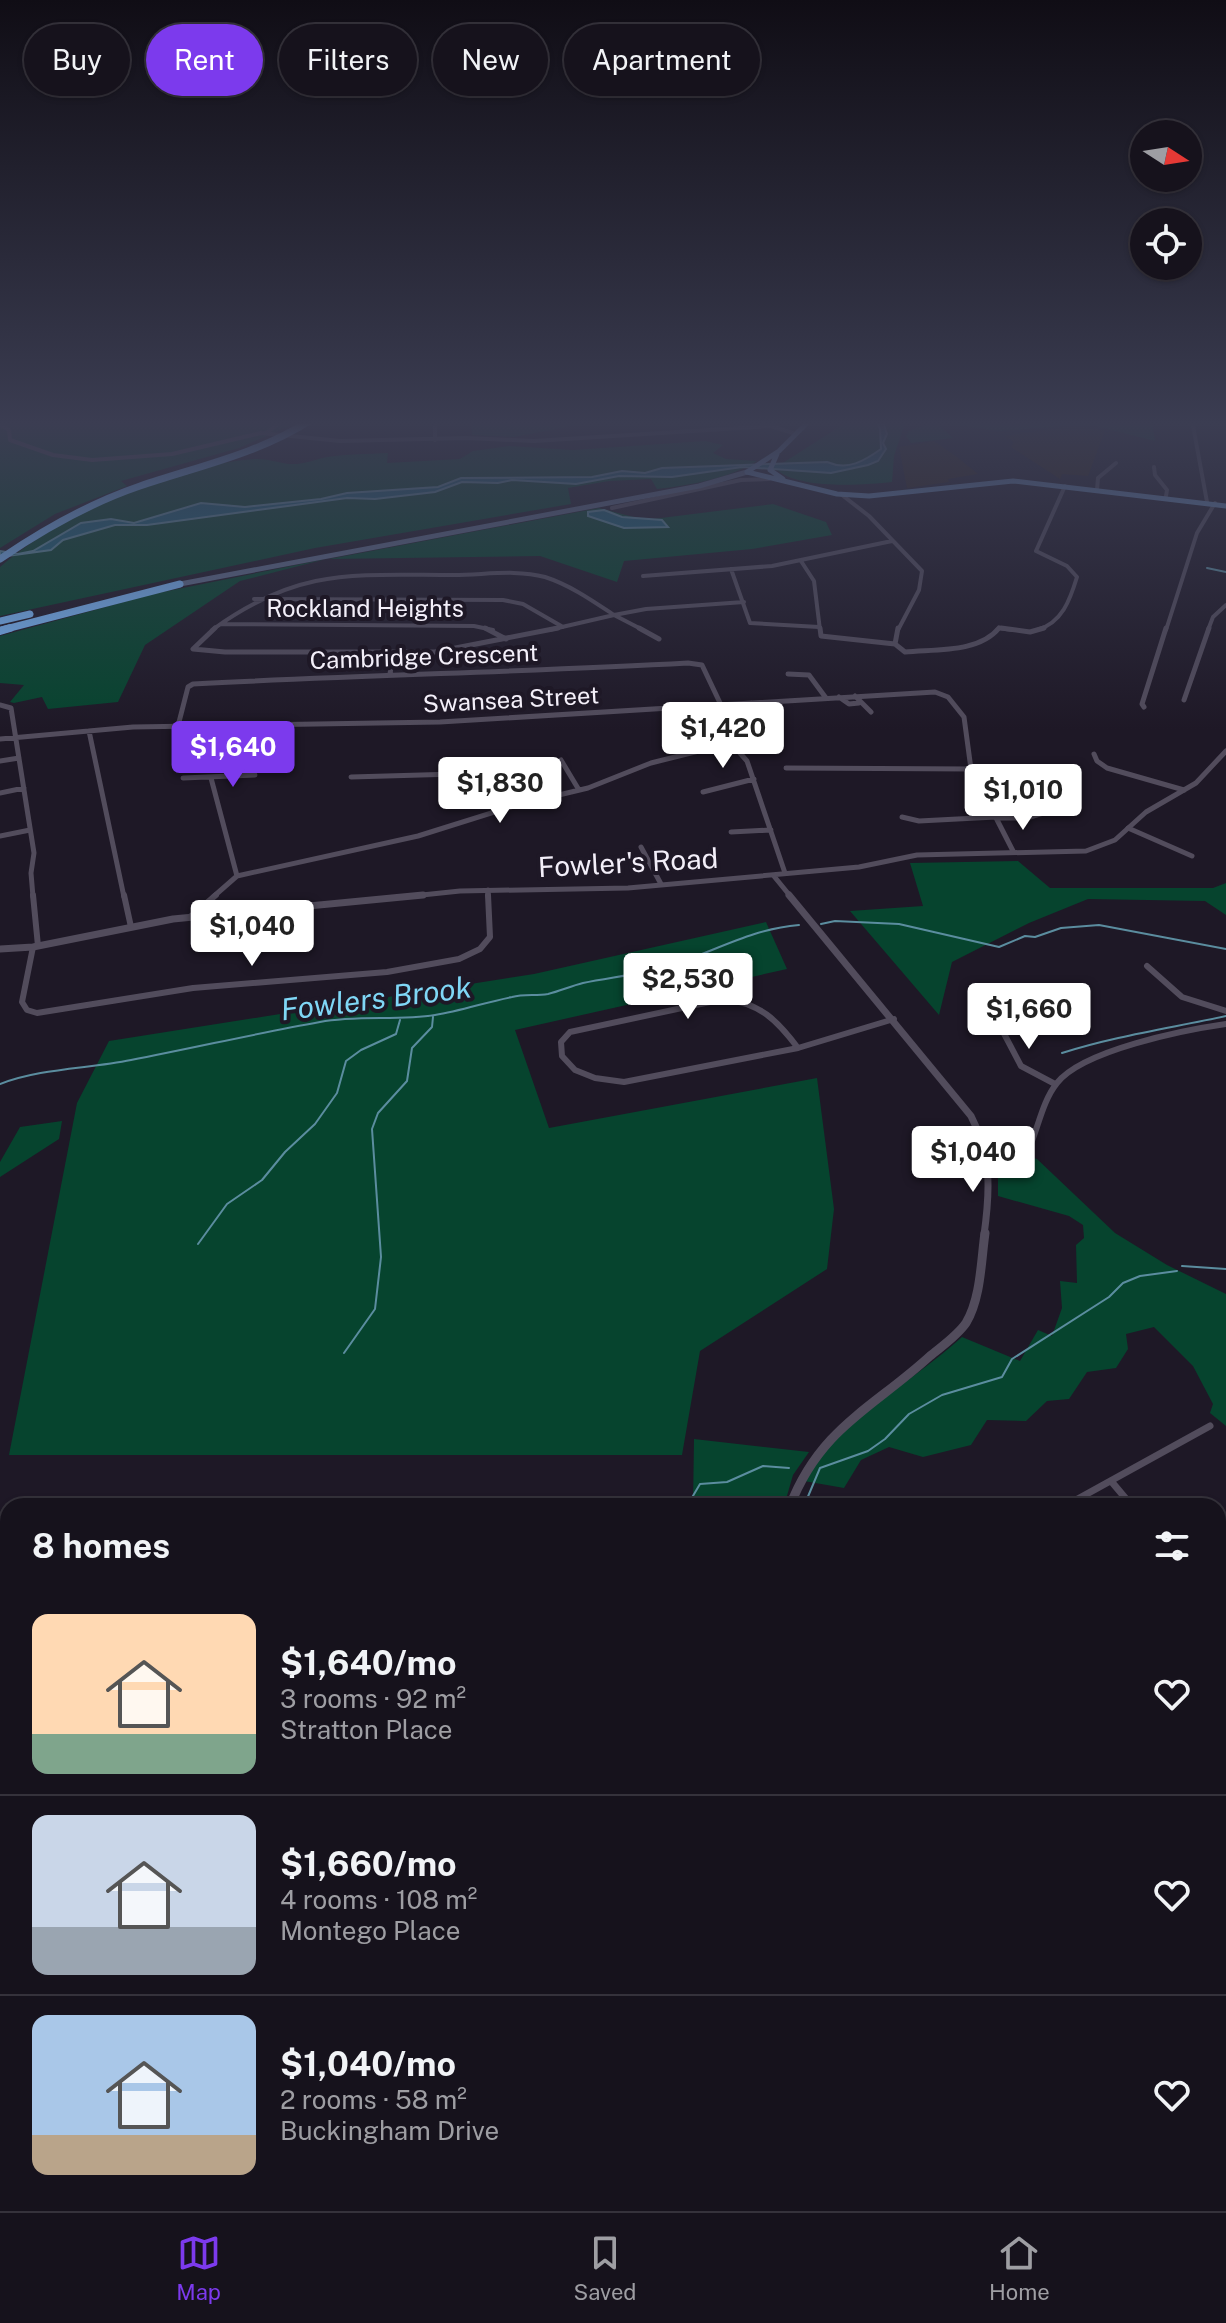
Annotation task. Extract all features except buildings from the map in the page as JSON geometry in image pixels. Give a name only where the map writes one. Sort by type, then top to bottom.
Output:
[{"type":"highway","points":[[0,559],[57,523]]},
{"type":"highway","points":[[0,621],[180,584]]},
{"type":"highway","points":[[0,631],[180,584]]},
{"type":"main road","points":[[180,584],[488,523]]},
{"type":"street","points":[[876,523],[922,571],[923,581],[899,622],[895,644]]},
{"type":"street","points":[[801,561],[814,581],[820,635],[895,644],[905,652],[973,645],[989,641],[999,628],[1025,634],[1046,628],[1063,615],[1077,577],[1067,566],[1041,556],[1036,550],[1048,523]]},
{"type":"street","points":[[1144,707],[1142,704],[1159,646],[1202,523]]},
{"type":"street","points":[[643,576],[801,561],[892,541]]},
{"type":"street","points":[[731,569],[740,584],[747,620],[754,624],[819,627]]},
{"type":"street","points":[[659,639],[614,616],[552,580],[529,575],[337,576],[281,587],[254,599],[220,624],[193,650],[446,651],[563,627],[614,616],[650,608],[744,602]]},
{"type":"street","points":[[254,599],[503,600],[523,604],[563,627]]},
{"type":"street","points":[[1184,700],[1213,617],[1226,605]]},
{"type":"street","name":"Rockland Heights","points":[[220,624],[468,626],[492,630],[506,639]]},
{"type":"street","points":[[390,674],[393,653]]},
{"type":"street","name":"Cambridge Crescent","points":[[178,726],[184,697],[188,687],[193,684],[678,663],[702,665],[712,662]]},
{"type":"street","points":[[702,665],[721,705]]},
{"type":"street","points":[[788,674],[809,675],[826,698]]},
{"type":"street","name":"Swansea Street","points":[[0,739],[178,726],[440,722],[927,691],[946,696],[966,720],[972,772],[1013,851]]},
{"type":"street","points":[[855,696],[871,712]]},
{"type":"street","points":[[839,697],[849,704],[859,703]]},
{"type":"street","points":[[190,917],[237,876],[418,836],[579,790],[651,763],[731,743],[746,736],[755,727],[756,715],[751,703]]},
{"type":"street","points":[[0,705],[11,708],[30,830],[36,946],[22,1002],[27,1010],[37,1013],[193,988],[396,971],[459,959],[483,947],[491,929],[488,890]]},
{"type":"street","points":[[89,731],[131,927]]},
{"type":"street","points":[[731,743],[745,757],[785,873]]},
{"type":"street","name":"Fowler's Road","points":[[0,949],[36,946],[190,917],[488,890],[628,888],[859,867],[917,855],[1086,851],[1108,844],[1146,812],[1202,778],[1226,751]]},
{"type":"street","points":[[1094,754],[1097,761],[1107,768],[1184,790]]},
{"type":"street","points":[[0,761],[19,758]]},
{"type":"street","points":[[561,760],[579,790]]},
{"type":"street","points":[[786,768],[1033,776]]},
{"type":"street","points":[[351,777],[456,774],[473,782],[501,810]]},
{"type":"street","points":[[183,778],[255,775]]},
{"type":"street","points":[[211,778],[237,876]]},
{"type":"street","points":[[703,792],[754,779]]},
{"type":"street","points":[[0,793],[24,788]]},
{"type":"street","points":[[902,817],[919,821],[1023,818],[1043,813]]},
{"type":"street","points":[[1128,828],[1192,856]]},
{"type":"street","points":[[0,836],[30,830]]},
{"type":"street","points":[[731,832],[771,830]]},
{"type":"street","points":[[641,847],[661,884]]},
{"type":"street","points":[[773,875],[966,1108],[988,1155],[991,1173],[977,1283],[967,1322],[926,1362],[878,1396],[817,1451],[800,1476],[793,1498]]},
{"type":"street","points":[[1147,966],[1182,997],[1226,1011]]},
{"type":"street","points":[[798,1048],[765,1009],[733,999],[706,1001],[570,1032],[564,1035],[559,1046],[563,1060],[575,1069],[613,1082],[634,1081],[798,1048],[894,1019]]},
{"type":"street","points":[[988,1155],[1008,1152],[1024,1142],[1032,1141],[1055,1084],[1085,1062],[1148,1041],[1226,1024]]},
{"type":"street","points":[[1000,1026],[1013,1056],[1021,1066],[1055,1084]]},
{"type":"street","points":[[1080,1498],[1210,1426]]},
{"type":"street","points":[[1111,1481],[1125,1498]]},
{"type":"green space","points":[[0,523],[40,523],[0,548]]},
{"type":"green space","points":[[64,523],[459,523],[315,548],[0,616],[0,567]]},
{"type":"green space","points":[[519,523],[827,523],[832,535],[752,549],[624,561],[617,582],[540,556],[329,559]]},
{"type":"green space","points":[[326,559],[240,581],[145,645],[118,702],[48,709],[42,697],[10,702],[24,685],[0,683],[0,636],[153,594]]},
{"type":"green space","points":[[1018,861],[1050,888],[1213,888],[1226,883],[1226,915],[1205,901],[1088,899],[1029,923],[952,962],[939,1015],[850,911],[923,906],[910,863]]},
{"type":"green space","points":[[766,922],[787,969],[515,1030],[549,1128],[817,1078],[834,1209],[827,1269],[700,1351],[682,1455],[9,1455],[77,1103],[109,1041],[534,974]]},
{"type":"green space","points":[[62,1121],[59,1139],[0,1177],[0,1162],[20,1127]]},
{"type":"green space","points":[[1024,1155],[1037,1159],[1115,1233],[1167,1265],[1226,1294],[1226,1426],[1210,1413],[1213,1404],[1193,1366],[1154,1327],[1126,1334],[1128,1349],[1116,1368],[1087,1372],[1069,1399],[1047,1401],[1026,1421],[987,1420],[971,1445],[923,1457],[889,1447],[861,1460],[844,1488],[804,1481],[819,1459],[856,1421],[962,1337],[1020,1361],[1038,1330],[1052,1336],[1062,1308],[1060,1281],[1077,1283],[1076,1245],[1084,1238],[1083,1225],[1069,1216],[998,1196],[998,1164]]},
{"type":"green space","points":[[694,1439],[809,1452],[793,1475],[786,1498],[693,1498]]},
{"type":"water","points":[[81,523],[160,523],[115,525],[63,540],[51,550],[0,557],[0,551],[18,554],[33,551]]},
{"type":"water","points":[[610,523],[665,523],[668,527],[624,528]]},
{"type":"waterway","points":[[1207,568],[1226,572]]},
{"type":"waterway","name":"Fowlers Brook","points":[[821,924],[835,921],[899,924],[999,947],[1025,936],[1035,937],[1061,928],[1099,925],[1226,949]]},
{"type":"waterway","name":"Fowlers Brook","points":[[0,1084],[32,1075],[131,1060],[320,1022],[421,1017],[516,996],[548,994],[583,983],[661,968],[765,931],[799,925]]},
{"type":"waterway","points":[[1062,1053],[1226,1016]]},
{"type":"waterway","points":[[344,1353],[375,1309],[381,1257],[372,1129],[378,1113],[407,1081],[412,1048],[432,1027],[433,1017]]},
{"type":"waterway","points":[[198,1244],[227,1204],[262,1180],[285,1152],[315,1124],[337,1093],[346,1061],[361,1050],[396,1034],[400,1020]]},
{"type":"waterway","points":[[1182,1266],[1226,1269]]},
{"type":"waterway","points":[[807,1498],[820,1468],[868,1451],[885,1439],[909,1414],[942,1395],[1002,1377],[1012,1359],[1109,1297],[1123,1283],[1140,1276],[1177,1271]]},
{"type":"waterway","points":[[692,1498],[700,1484],[727,1482],[763,1466],[789,1468]]}]
